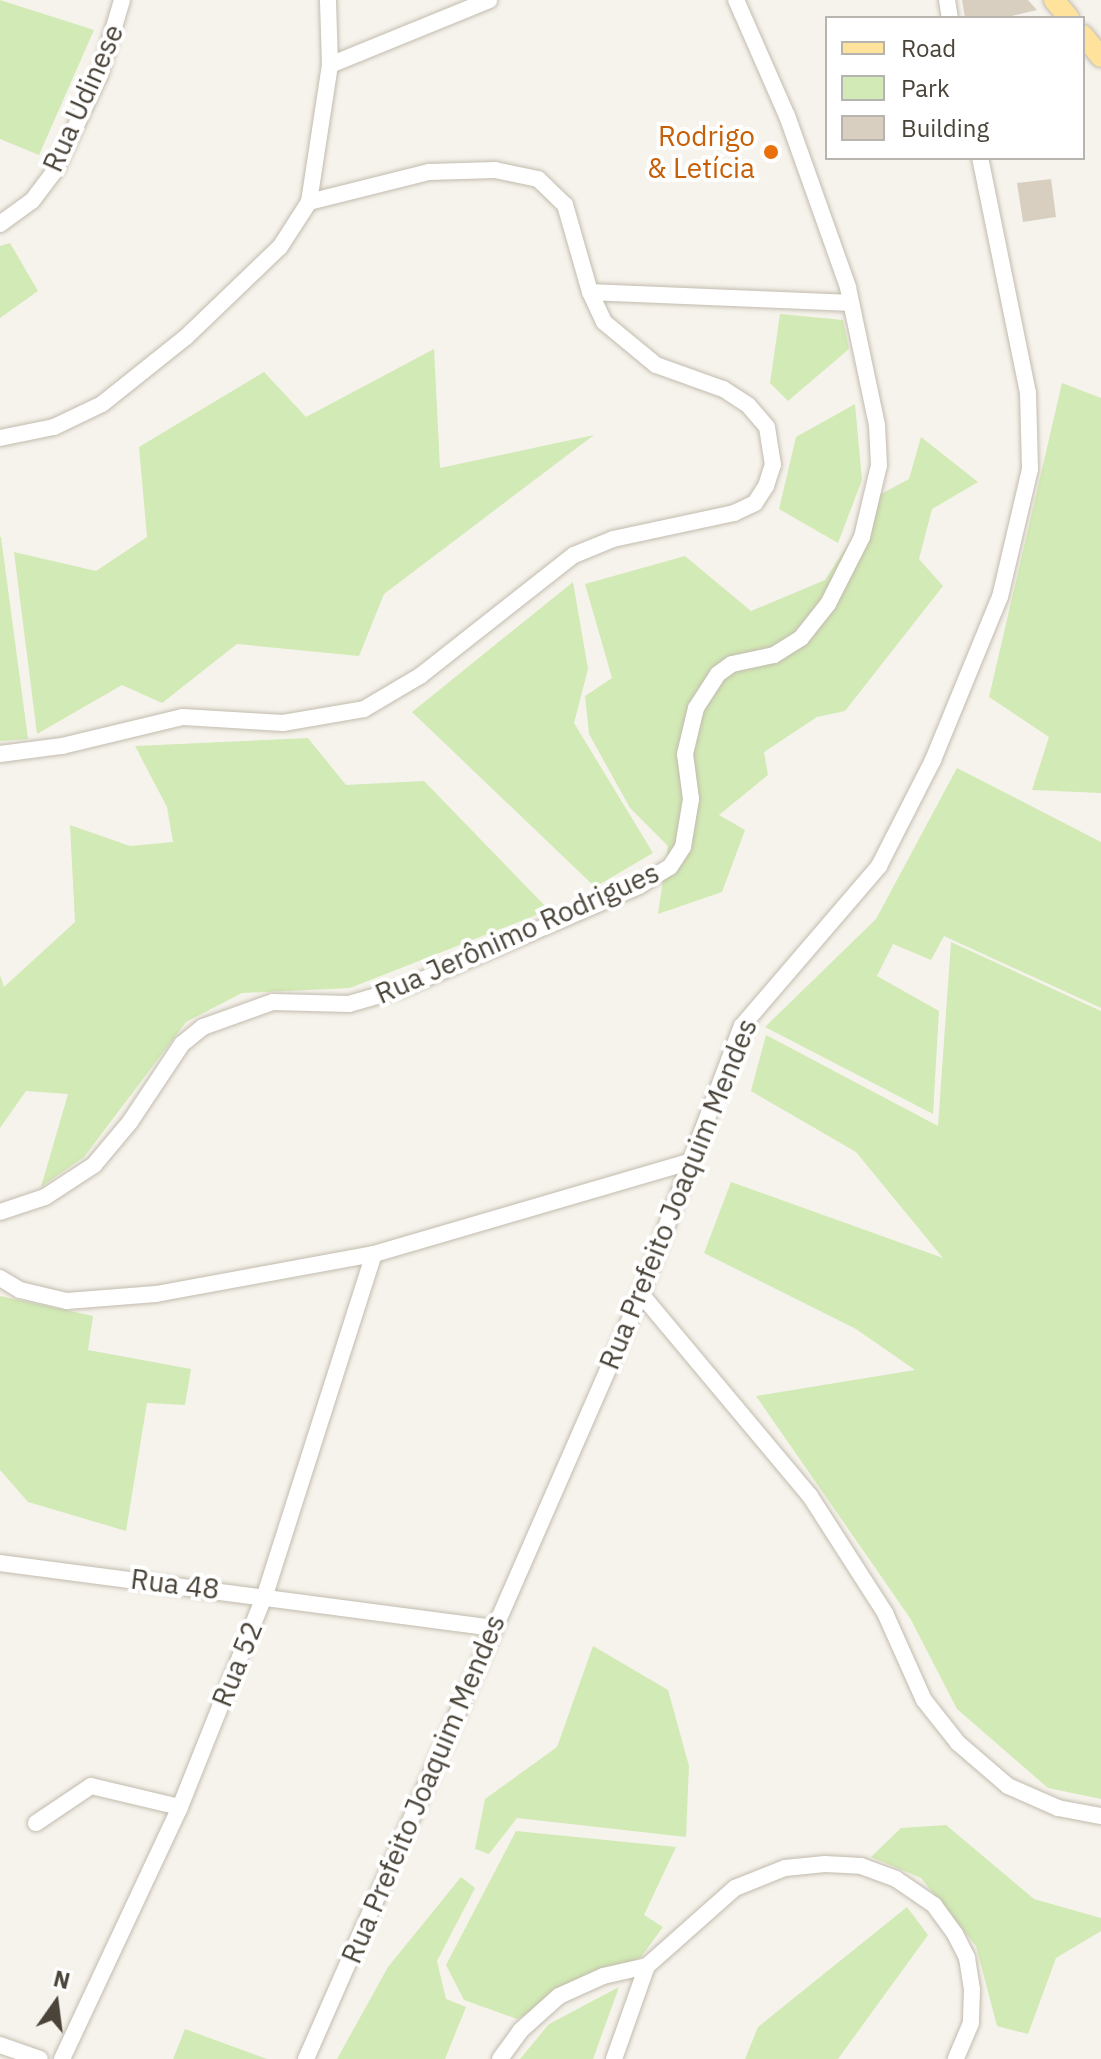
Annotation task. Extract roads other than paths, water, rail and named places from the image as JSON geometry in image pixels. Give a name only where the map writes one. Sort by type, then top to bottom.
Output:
[{"type":"main road","points":[[1054,0],[1067,16]]},
{"type":"street","name":"Rua Udinese","points":[[0,224],[32,201],[55,171],[100,74],[122,0]]},
{"type":"street","points":[[0,438],[54,427],[102,404],[186,337],[280,247],[309,202],[330,65],[328,0]]},
{"type":"street","points":[[330,65],[489,0]]},
{"type":"street","name":"Rua Jerônimo Rodrigues","points":[[0,1212],[45,1197],[94,1165],[130,1122],[182,1044],[203,1027],[273,1002],[349,1004],[401,989],[639,886],[670,867],[689,822],[687,739],[710,684],[732,664],[774,655],[801,638],[828,604],[862,537],[879,465],[877,425],[851,303],[813,183],[736,0]]},
{"type":"street","name":"Rua Prefeito Joaquim Mendes","points":[[306,2059],[492,1628],[641,1294],[688,1162],[742,1026],[776,981],[852,903],[898,832],[1000,597],[1030,469],[1028,393],[980,160]]},
{"type":"street","points":[[0,754],[62,746],[183,717],[283,723],[364,709],[420,676],[574,555],[613,539],[734,513],[755,503],[773,465],[767,427],[748,405],[723,389],[656,365],[618,337],[590,292],[565,205],[538,179],[495,170],[429,172],[309,202]]},
{"type":"street","points":[[590,292],[851,303]]},
{"type":"street","points":[[0,1278],[45,1297],[94,1301],[374,1254],[688,1162]]},
{"type":"street","name":"Rua 52","points":[[62,2059],[180,1807],[265,1595],[374,1254]]},
{"type":"street","points":[[641,1294],[810,1496],[885,1613],[924,1700],[958,1743],[1008,1786],[1058,1808],[1101,1816]]},
{"type":"street","name":"Rua 48","points":[[0,1563],[265,1595],[492,1628]]},
{"type":"street","points":[[36,1823],[91,1786],[180,1807]]},
{"type":"street","points":[[500,2059],[520,2031],[559,1996],[603,1976],[647,1966],[735,1888],[785,1868],[861,1866],[896,1879],[934,1905],[967,1958],[971,2023],[956,2059]]},
{"type":"street","points":[[614,2059],[647,1966]]},
{"type":"street","points":[[0,2045],[40,2059]]},
{"type":"place","name":"Rodrigo & Letícia","points":[[771,152]]}]
